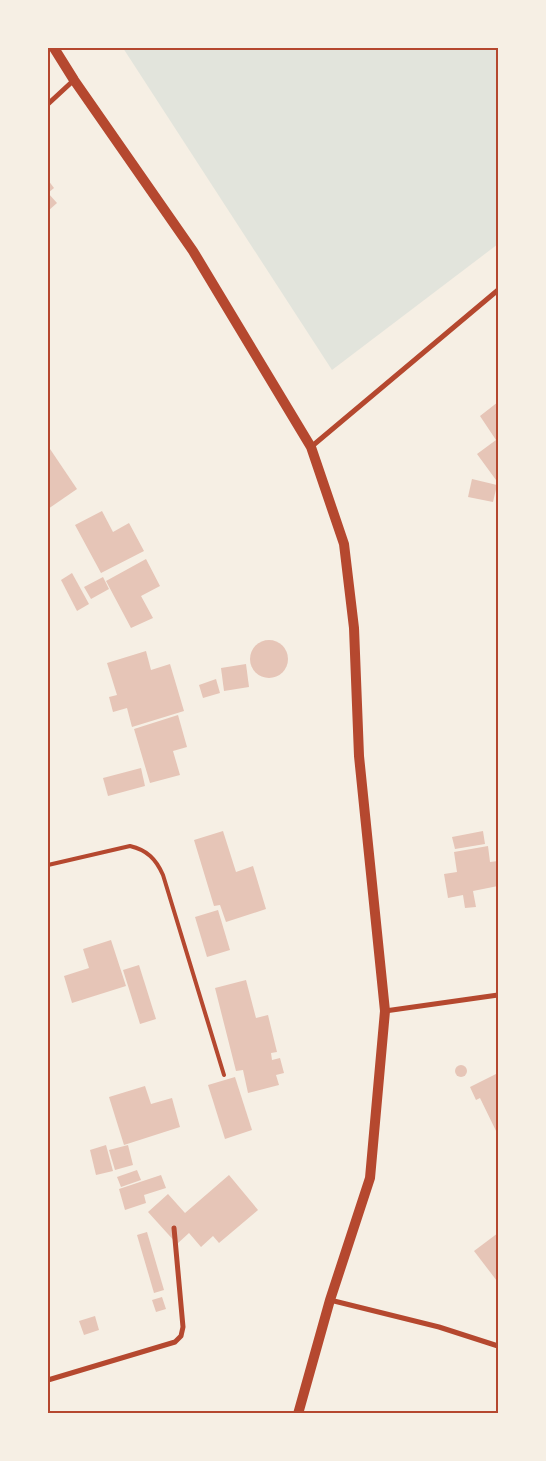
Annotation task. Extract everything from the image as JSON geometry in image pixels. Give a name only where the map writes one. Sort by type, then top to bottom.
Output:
[{"type":"main road","points":[[54,48],[74,80],[193,251],[311,447],[344,544],[354,628],[359,756],[386,1011],[370,1178],[330,1300],[298,1414]]},
{"type":"street","points":[[48,104],[74,80]]},
{"type":"street","points":[[311,447],[498,290]]},
{"type":"street","points":[[386,1011],[498,995]]},
{"type":"street","points":[[48,1380],[175,1342],[181,1336],[183,1327],[174,1228]]},
{"type":"street","points":[[330,1300],[439,1327],[498,1346]]},
{"type":"lane","points":[[48,865],[130,846],[140,848],[158,863],[224,1076]]},
{"type":"shaded area","points":[[123,48],[498,48],[498,244],[332,370]]},
{"type":"building","points":[[48,180],[54,188],[48,193]]},
{"type":"building","points":[[48,193],[57,203],[48,211]]},
{"type":"building","points":[[498,402],[498,478],[496,480],[477,454],[496,440],[480,416]]},
{"type":"building","points":[[48,446],[77,489],[48,509]]},
{"type":"building","points":[[472,479],[497,485],[493,502],[468,497]]},
{"type":"building","points":[[102,511],[113,532],[129,523],[144,551],[101,573],[75,525]]},
{"type":"building","points":[[146,559],[160,586],[141,596],[153,618],[131,628],[106,581]]},
{"type":"building","points":[[72,573],[89,604],[77,611],[61,580]]},
{"type":"building","points":[[103,577],[109,589],[91,599],[84,587]]},
{"type":"building","points":[[269,640],[283,645],[288,659],[283,673],[269,678],[255,673],[250,659],[255,645]]},
{"type":"building","points":[[146,651],[151,670],[170,664],[184,711],[132,727],[127,708],[113,712],[109,697],[117,695],[107,663]]},
{"type":"building","points":[[246,664],[249,687],[224,691],[221,668]]},
{"type":"building","points":[[216,679],[220,693],[203,698],[199,685]]},
{"type":"building","points":[[178,715],[187,747],[173,751],[180,775],[150,783],[134,729]]},
{"type":"building","points":[[141,768],[145,786],[108,796],[103,778]]},
{"type":"building","points":[[223,831],[236,872],[253,866],[266,909],[226,922],[220,905],[214,906],[194,840]]},
{"type":"building","points":[[483,831],[485,844],[455,849],[452,837]]},
{"type":"building","points":[[488,846],[490,862],[498,861],[498,886],[473,891],[476,907],[465,908],[463,895],[448,898],[444,874],[457,872],[454,852]]},
{"type":"building","points":[[218,910],[230,950],[207,957],[195,917]]},
{"type":"building","points":[[111,940],[126,986],[72,1003],[64,976],[89,968],[83,949]]},
{"type":"building","points":[[139,965],[156,1019],[140,1024],[123,970]]},
{"type":"building","points":[[246,980],[256,1018],[268,1015],[277,1052],[271,1053],[272,1060],[280,1058],[284,1073],[276,1075],[279,1085],[248,1093],[243,1070],[236,1071],[215,988]]},
{"type":"building","points":[[463,1065],[466,1066],[466,1076],[459,1077],[456,1076],[455,1069],[456,1066]]},
{"type":"building","points":[[498,1073],[498,1135],[480,1098],[476,1100],[470,1087]]},
{"type":"building","points":[[235,1077],[252,1130],[225,1139],[208,1085]]},
{"type":"building","points":[[145,1086],[151,1104],[172,1098],[180,1127],[124,1145],[109,1097]]},
{"type":"building","points":[[106,1145],[113,1171],[96,1175],[90,1150]]},
{"type":"building","points":[[128,1145],[133,1165],[115,1170],[109,1150]]},
{"type":"building","points":[[137,1170],[141,1180],[121,1187],[117,1177]]},
{"type":"building","points":[[161,1175],[166,1188],[144,1195],[146,1203],[125,1210],[119,1189]]},
{"type":"building","points":[[229,1175],[258,1210],[219,1243],[213,1236],[201,1247],[189,1233],[177,1244],[148,1212],[168,1194],[185,1213]]},
{"type":"building","points":[[147,1232],[164,1290],[154,1293],[137,1235]]},
{"type":"building","points":[[498,1233],[498,1279],[497,1281],[474,1251]]},
{"type":"building","points":[[162,1297],[166,1309],[156,1312],[152,1300]]},
{"type":"building","points":[[95,1316],[99,1330],[84,1335],[79,1321]]}]
